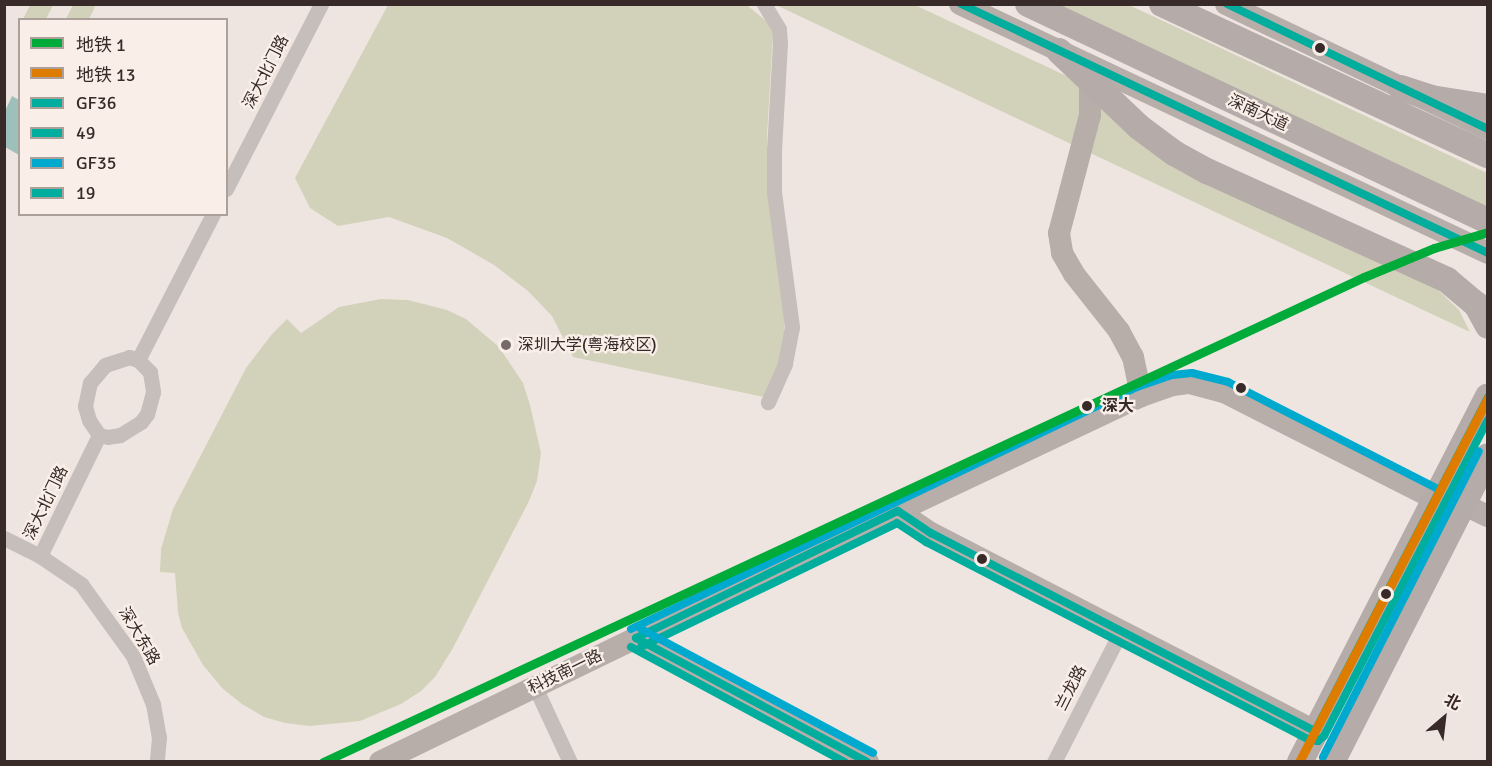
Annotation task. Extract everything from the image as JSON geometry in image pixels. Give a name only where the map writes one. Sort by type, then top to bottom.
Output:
[{"type":"main road","name":"深南大道","points":[[1028,4],[1488,221]]},
{"type":"main road","points":[[1162,4],[1488,155]]},
{"type":"main road","points":[[1193,4],[1267,53]]},
{"type":"main road","points":[[1059,51],[1148,135],[1198,167],[1447,280],[1476,304],[1488,326]]},
{"type":"main road","points":[[1401,88],[1431,98],[1488,107]]},
{"type":"main road","points":[[1300,762],[1488,396]]},
{"type":"main road","points":[[1332,762],[1488,456]]},
{"type":"street","name":"深大北门路","points":[[228,185],[321,4]]},
{"type":"street","points":[[764,4],[779,29],[774,192],[792,327],[785,364],[768,402]]},
{"type":"street","points":[[960,4],[1488,253]]},
{"type":"street","points":[[1226,4],[1488,129]]},
{"type":"street","points":[[1090,81],[1090,115],[1059,233],[1062,253],[1074,274],[1119,331],[1133,357],[1141,396]]},
{"type":"street","points":[[1196,116],[1309,137]]},
{"type":"street","points":[[138,360],[212,216]]},
{"type":"street","points":[[129,357],[138,360],[150,372],[152,381],[151,402],[147,414],[141,422],[120,435],[108,437],[99,435],[89,420],[85,406],[90,382],[97,372],[113,360],[129,357]]},
{"type":"street","name":"科技南一路","points":[[380,762],[898,511],[1141,396],[1173,385],[1190,383],[1208,386],[1435,499]]},
{"type":"street","name":"深大北门路","points":[[40,556],[99,435]]},
{"type":"street","points":[[1463,504],[1488,516]]},
{"type":"street","points":[[898,511],[931,533],[1315,731]]},
{"type":"street","name":"深大东路","points":[[4,538],[40,556],[81,584],[133,656],[153,704],[159,737],[157,762]]},
{"type":"street","name":"兰龙路","points":[[1054,762],[1121,631]]},
{"type":"street","points":[[636,638],[826,752],[868,762]]},
{"type":"street","points":[[535,687],[570,762]]},
{"type":"green space","points":[[30,4],[53,5],[46,18],[23,18]]},
{"type":"green space","points":[[73,5],[95,7],[90,18],[66,18]]},
{"type":"green space","points":[[388,5],[747,5],[766,21],[773,33],[767,136],[767,182],[784,307],[785,353],[764,397],[573,357],[552,316],[528,291],[494,265],[447,238],[389,217],[338,226],[310,208],[295,178]]},
{"type":"green space","points":[[776,5],[915,5],[1090,87],[1162,147],[1436,288],[1459,310],[1470,332]]},
{"type":"green space","points":[[1056,5],[1129,5],[1487,173],[1487,209]]},
{"type":"green space","points":[[381,299],[408,300],[447,310],[466,319],[499,347],[523,383],[530,405],[541,453],[537,481],[529,501],[453,648],[435,677],[421,691],[401,704],[360,721],[310,726],[285,723],[264,717],[242,704],[223,689],[203,665],[182,628],[178,613],[175,573],[160,572],[161,549],[173,509],[246,368],[272,334],[287,319],[301,333],[339,307]]},
{"type":"water","points":[[12,96],[18,99],[18,154],[5,147],[5,111]]},
{"type":"metro line","name":"1","points":[[323,762],[1364,277],[1434,248],[1488,232]]},
{"type":"metro line","name":"13","points":[[1299,762],[1488,397]]},
{"type":"transit line","name":"19","points":[[961,4],[1488,253]]},
{"type":"transit line","name":"19","points":[[1227,4],[1488,129]]},
{"type":"transit line","name":"GF35","points":[[631,629],[1137,387],[1172,375],[1192,373],[1228,382],[1440,490]]},
{"type":"transit line","name":"GF36","points":[[636,638],[898,511],[931,533],[1315,731],[1488,397]]},
{"type":"transit line","name":"49","points":[[641,647],[897,523],[926,542],[1310,740],[1318,741],[1324,736],[1488,420]]},
{"type":"transit line","name":"GF35","points":[[1323,757],[1479,451]]},
{"type":"transit line","name":"GF35","points":[[641,629],[873,753]]},
{"type":"transit line","name":"GF36","points":[[636,638],[867,762]]},
{"type":"transit line","name":"49","points":[[631,647],[845,762]]},
{"type":"place","name":"深圳大学(粤海校区)","points":[[506,345]]},
{"type":"place","name":"深大","points":[[1087,406]]}]
